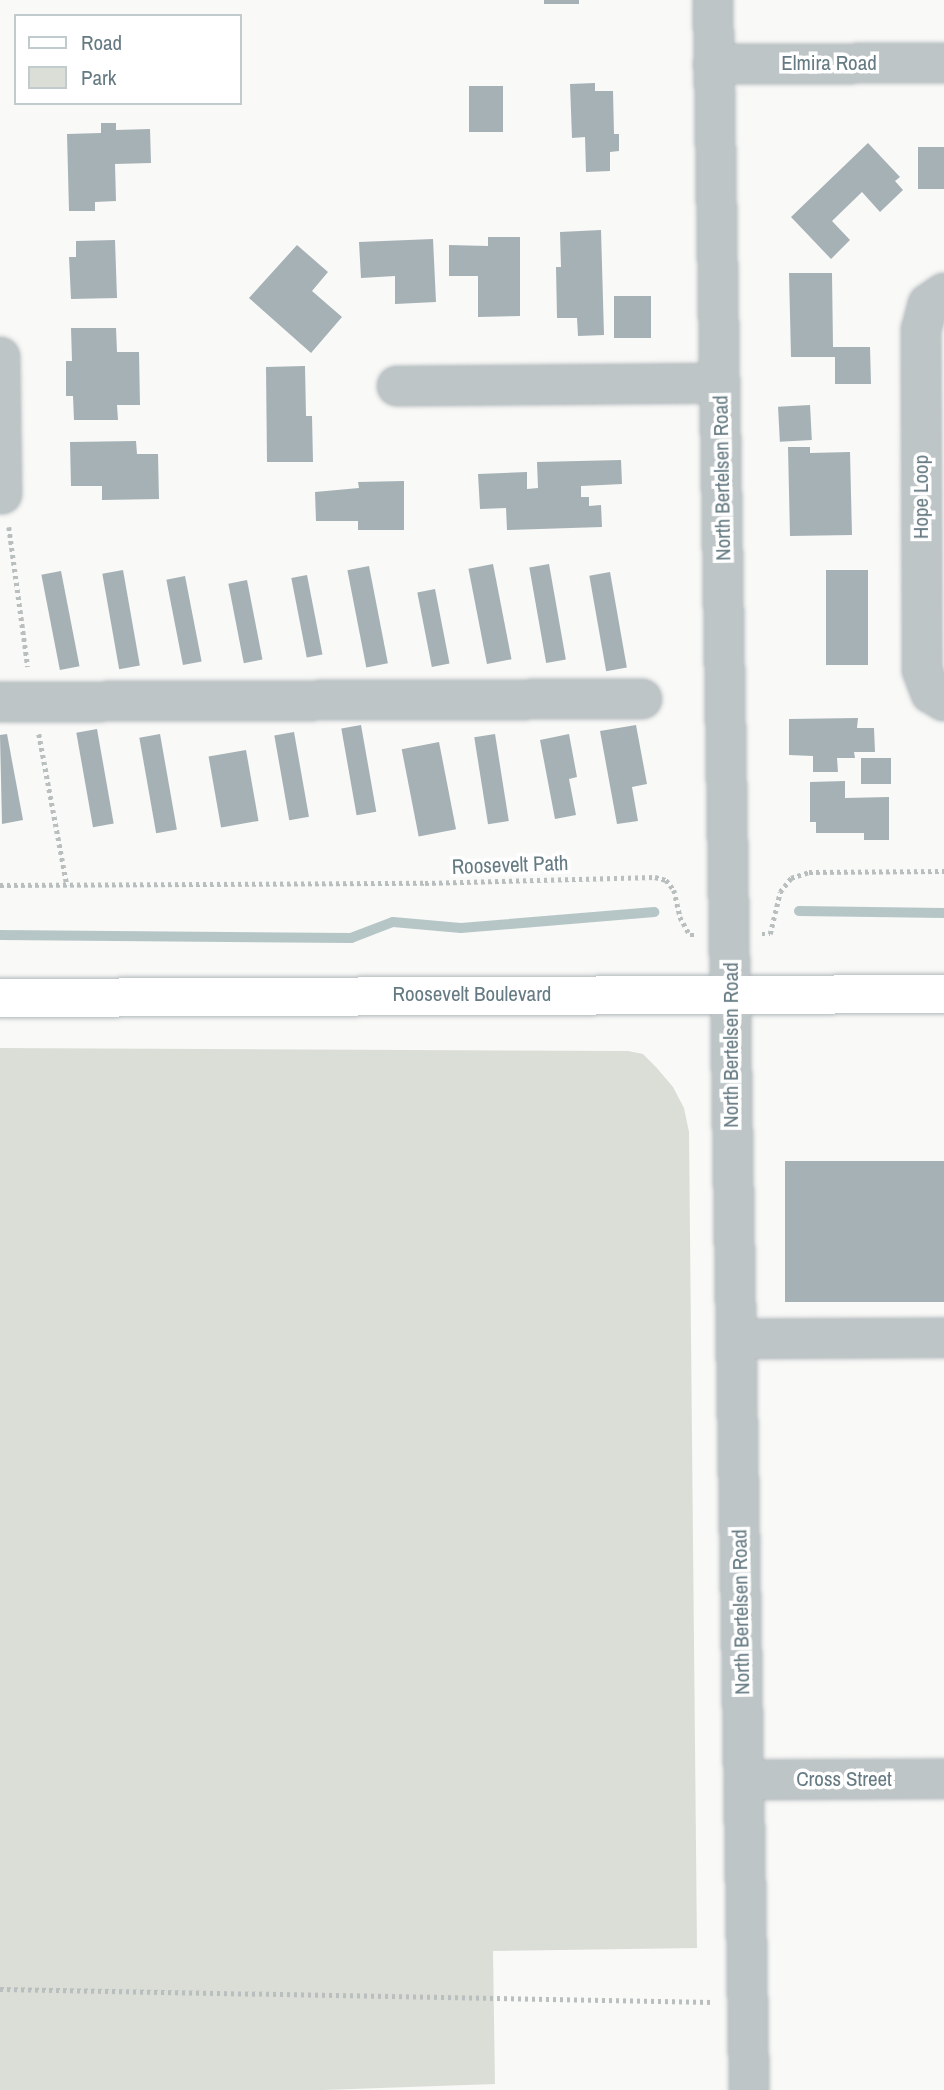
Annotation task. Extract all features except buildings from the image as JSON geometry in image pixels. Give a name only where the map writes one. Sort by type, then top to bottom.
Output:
[{"type":"main road","name":"Roosevelt Boulevard","points":[[0,998],[944,994]]},
{"type":"street","name":"North Bertelsen Road","points":[[713,0],[749,2090]]},
{"type":"street","name":"Elmira Road","points":[[713,64],[944,62]]},
{"type":"street","name":"Hope Loop","points":[[944,293],[928,304],[920,330],[922,676],[931,693],[944,701]]},
{"type":"street","points":[[0,358],[2,494]]},
{"type":"street","points":[[397,386],[720,383]]},
{"type":"street","points":[[0,702],[642,699]]},
{"type":"street","points":[[736,1339],[944,1338]]},
{"type":"street","name":"Cross Street","points":[[745,1780],[944,1779]]},
{"type":"path","name":"Roosevelt Path","points":[[0,885],[425,883],[655,877],[666,880],[674,890],[680,917],[690,934],[730,935],[770,934],[780,892],[791,878],[800,875],[944,871]]},
{"type":"path","points":[[0,1989],[748,2002]]},
{"type":"green space","points":[[0,1048],[628,1051],[643,1054],[656,1067],[673,1087],[684,1108],[689,1132],[697,1948],[493,1951],[495,2084],[323,2090],[0,2090]]},
{"type":"waterway","points":[[799,911],[944,913]]},
{"type":"waterway","points":[[0,935],[351,938],[393,922],[461,928],[654,912]]}]
